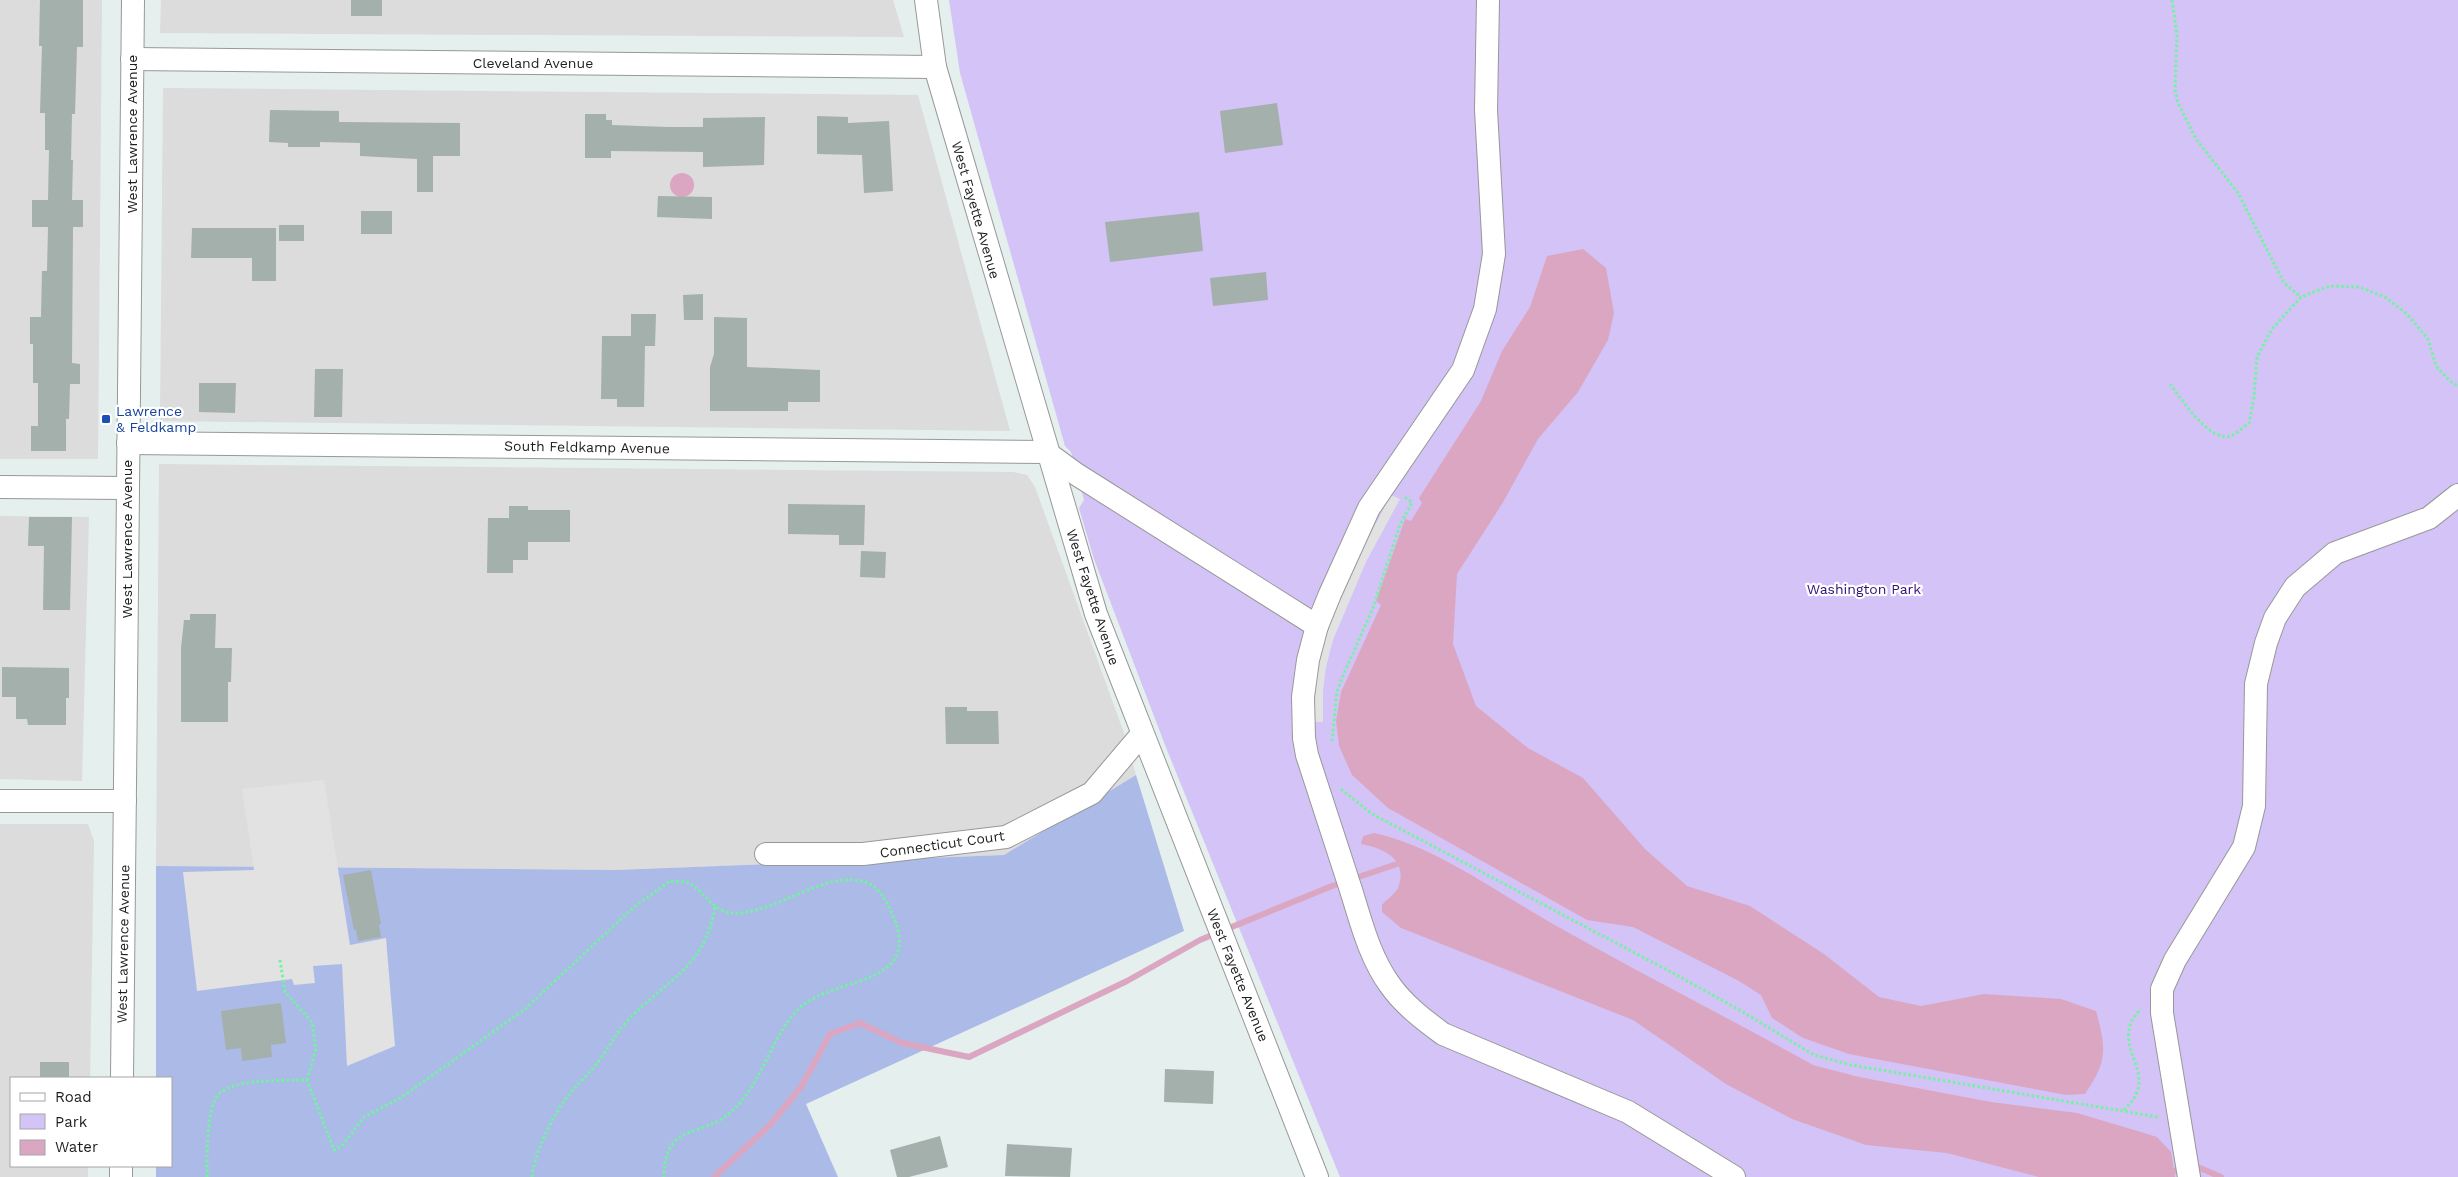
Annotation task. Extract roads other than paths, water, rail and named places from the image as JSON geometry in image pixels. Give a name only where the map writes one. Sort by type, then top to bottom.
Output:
[{"type":"street","name":"West Lawrence Avenue","points":[[122,1077],[133,0]]},
{"type":"street","name":"West Fayette Avenue","points":[[926,0],[935,67],[1046,452],[1096,614],[1317,1177]]},
{"type":"street","points":[[1488,0],[1486,110],[1494,254],[1485,309],[1462,370],[1369,508],[1317,626],[1308,660],[1303,697],[1304,738],[1307,755],[1377,965],[1390,986],[1423,1020],[1443,1034],[1628,1112],[1734,1177]]},
{"type":"street","name":"Cleveland Avenue","points":[[132,59],[935,67]]},
{"type":"street","name":"South Feldkamp Avenue","points":[[128,443],[1046,452]]},
{"type":"street","points":[[1046,452],[1076,474],[1317,626]]},
{"type":"street","points":[[0,487],[127,488]]},
{"type":"street","points":[[2189,1177],[2162,1013],[2162,989],[2175,960],[2244,847],[2254,806],[2256,684],[2266,643],[2275,618],[2295,587],[2335,553],[2429,518],[2458,496]]},
{"type":"street","name":"Connecticut Court","points":[[766,854],[863,854],[1006,837],[1092,792],[1142,734]]},
{"type":"street","points":[[0,801],[125,801]]},
{"type":"water","points":[[682,173],[691,176],[694,185],[691,194],[682,197],[673,194],[670,185],[673,176]]},
{"type":"water","points":[[1583,249],[1606,268],[1614,313],[1608,340],[1578,392],[1538,439],[1502,504],[1457,574],[1453,644],[1476,706],[1528,748],[1583,778],[1645,849],[1687,886],[1750,906],[1824,954],[1879,997],[1921,1006],[1984,994],[2061,999],[2096,1011],[2102,1035],[2103,1054],[2098,1072],[2085,1094],[2066,1095],[1849,1054],[1803,1038],[1772,1018],[1761,995],[1739,981],[1633,927],[1587,920],[1388,808],[1352,775],[1339,746],[1336,721],[1341,692],[1381,605],[1376,601],[1405,519],[1411,521],[1422,503],[1419,498],[1481,401],[1502,351],[1530,307],[1547,256]]},
{"type":"water","points":[[1374,833],[1397,839],[1443,859],[1585,942],[1813,1065],[1859,1077],[1991,1102],[2077,1113],[2141,1132],[2157,1137],[2171,1152],[2175,1177],[2039,1177],[1947,1153],[1866,1145],[1792,1119],[1726,1084],[1633,1020],[1401,928],[1382,912],[1382,905],[1398,888],[1400,869],[1397,862],[1378,848],[1361,844],[1363,836]]},
{"type":"waterway","points":[[714,1177],[770,1125],[801,1087],[830,1034],[860,1023],[902,1043],[969,1057],[1127,981],[1200,940],[1332,886],[1397,864]]},
{"type":"waterway","points":[[2173,1171],[2200,1168],[2221,1177]]},
{"type":"place","name":"Lawrence & Feldkamp","points":[[106,419]]},
{"type":"park label","name":"Washington Park","points":[[1864,589]]}]
